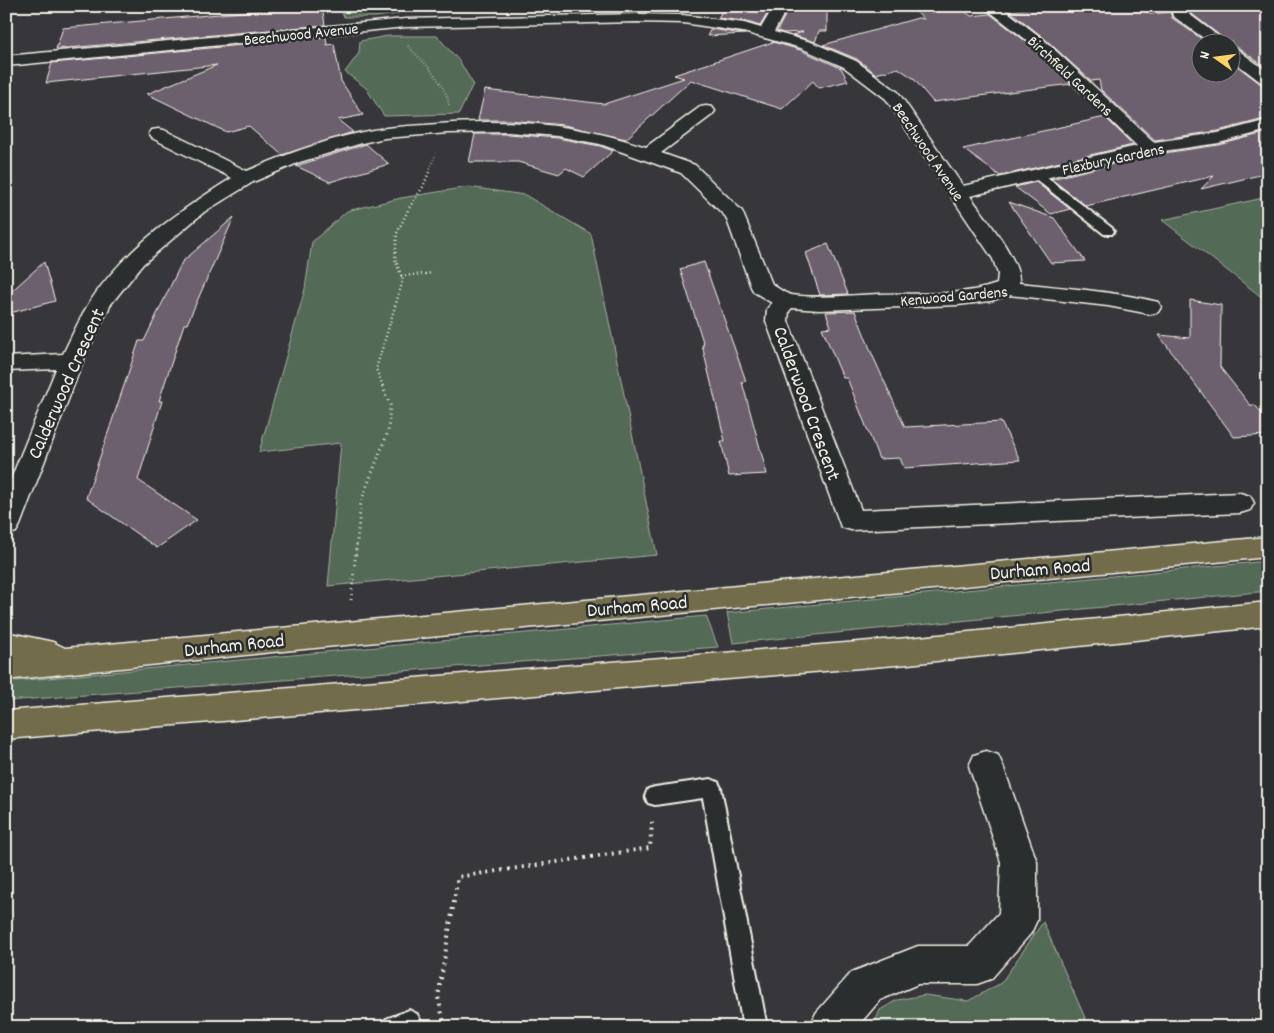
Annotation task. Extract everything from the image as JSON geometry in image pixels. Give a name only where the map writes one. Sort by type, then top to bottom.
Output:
[{"type":"main road","name":"Durham Road","points":[[6,667],[332,634],[1268,546]]},
{"type":"main road","points":[[6,725],[898,652],[1268,614]]},
{"type":"main road","points":[[6,644],[32,652],[79,660]]},
{"type":"street","points":[[766,33],[780,6]]},
{"type":"street","name":"Birchfield Gardens","points":[[990,6],[1038,42],[1150,148]]},
{"type":"street","points":[[1178,6],[1178,13],[1204,32]]},
{"type":"street","name":"Beechwood Avenue","points":[[6,61],[406,23],[682,18],[744,28],[806,45],[850,64],[892,96],[1003,259],[1009,274],[1007,288]]},
{"type":"street","points":[[1242,60],[1268,80]]},
{"type":"street","points":[[648,154],[706,111]]},
{"type":"street","name":"Flexbury Gardens","points":[[958,193],[1150,148],[1219,138],[1268,125]]},
{"type":"street","name":"Calderwood Crescent","points":[[6,525],[71,361],[101,302],[136,260],[197,208],[246,178],[293,158],[359,138],[385,133],[448,128],[508,127],[557,131],[604,139],[688,169],[735,215],[762,287],[774,296],[787,301],[778,309],[777,321],[851,520],[1240,503]]},
{"type":"street","points":[[158,134],[246,178]]},
{"type":"street","name":"Kenwood Gardens","points":[[787,301],[819,303],[958,298],[990,294],[1007,288],[1108,299],[1150,307]]},
{"type":"street","points":[[6,364],[71,361]]},
{"type":"street","points":[[830,1027],[866,986],[918,965],[977,965],[1018,920],[1019,862],[986,766]]},
{"type":"lane","points":[[1037,175],[1108,231]]},
{"type":"lane","points":[[655,796],[711,788],[755,1027]]},
{"type":"path","points":[[351,600],[361,502],[388,432],[390,405],[376,369],[403,280],[394,258],[397,233],[409,208],[423,187],[438,149],[435,138],[448,128],[449,98],[436,76],[405,42],[401,32],[406,23]]},
{"type":"path","points":[[401,276],[433,273]]},
{"type":"path","points":[[445,1027],[438,997],[458,878],[650,848],[655,796]]},
{"type":"green space","points":[[338,6],[400,6],[397,14],[376,17],[344,17]]},
{"type":"green space","points":[[388,36],[437,36],[460,62],[473,84],[459,114],[384,116],[366,88],[345,72],[359,53],[360,41]]},
{"type":"green space","points":[[468,187],[525,195],[591,234],[657,555],[328,586],[341,443],[259,452],[305,289],[312,242],[347,211],[401,198]]},
{"type":"green space","points":[[1268,197],[1268,302],[1162,220]]},
{"type":"green space","points":[[1268,561],[1268,591],[733,643],[727,613]]},
{"type":"green space","points":[[706,616],[718,647],[6,701],[6,682]]},
{"type":"green space","points":[[1043,922],[1089,1027],[873,1027],[880,1010],[897,1000],[925,995],[968,1001],[1001,983]]},
{"type":"building","points":[[322,6],[325,25],[56,49],[63,28]]},
{"type":"building","points":[[725,6],[772,6],[760,26],[744,21],[718,18]]},
{"type":"building","points":[[790,6],[827,6],[827,31],[819,31],[815,42],[793,35],[803,32],[784,33],[777,31]]},
{"type":"building","points":[[909,6],[958,6],[971,16],[990,14],[1032,46],[1071,84],[933,102],[913,78],[898,68],[876,74],[857,59],[823,45],[918,18],[924,19]]},
{"type":"building","points":[[1050,6],[1137,6],[1150,14],[1170,12],[1172,18],[1192,32],[1192,82],[1242,82],[1242,70],[1268,87],[1268,118],[1218,131],[1155,140],[1101,90],[1099,80],[1091,81],[1044,38],[1010,11]]},
{"type":"building","points":[[1228,6],[1268,6],[1268,69],[1242,50],[1242,32],[1215,32],[1187,10]]},
{"type":"building","points":[[711,29],[743,34],[745,34],[707,36]]},
{"type":"building","points":[[326,37],[327,45],[334,44],[341,81],[363,115],[338,120],[353,132],[282,155],[249,126],[226,132],[147,94],[217,65],[46,83],[52,63]]},
{"type":"building","points":[[773,42],[800,50],[841,68],[848,81],[819,88],[813,81],[782,109],[691,80],[626,139],[564,125],[509,120],[478,120],[485,90],[604,104],[684,78],[674,75]]},
{"type":"building","points":[[1105,117],[1133,145],[1000,176],[963,149]]},
{"type":"building","points":[[1268,132],[1268,173],[1201,189],[1214,176],[1086,206],[1051,179],[1150,155],[1219,145]]},
{"type":"building","points":[[475,134],[508,134],[557,138],[600,146],[613,151],[584,177],[566,168],[559,174],[518,162],[469,162]]},
{"type":"building","points":[[366,144],[389,164],[330,182],[296,166]]},
{"type":"building","points":[[1036,182],[1070,209],[1051,214],[1015,187]]},
{"type":"building","points":[[1009,202],[1054,218],[1085,261],[1051,263]]},
{"type":"building","points":[[234,217],[187,324],[184,324],[159,401],[162,401],[138,480],[197,520],[157,548],[86,498],[139,341],[144,341],[182,262]]},
{"type":"building","points":[[828,244],[848,294],[820,295],[806,253]]},
{"type":"building","points":[[44,262],[55,301],[6,314],[6,296]]},
{"type":"building","points":[[704,262],[746,381],[742,382],[767,474],[729,476],[721,441],[725,441],[702,345],[704,345],[680,269]]},
{"type":"building","points":[[1190,300],[1221,305],[1220,367],[1250,405],[1255,405],[1268,421],[1268,435],[1234,437],[1159,335],[1190,338]]},
{"type":"building","points":[[855,311],[905,427],[1001,422],[1020,460],[904,468],[900,458],[879,459],[847,378],[843,378],[822,328],[831,327],[826,312]]}]
